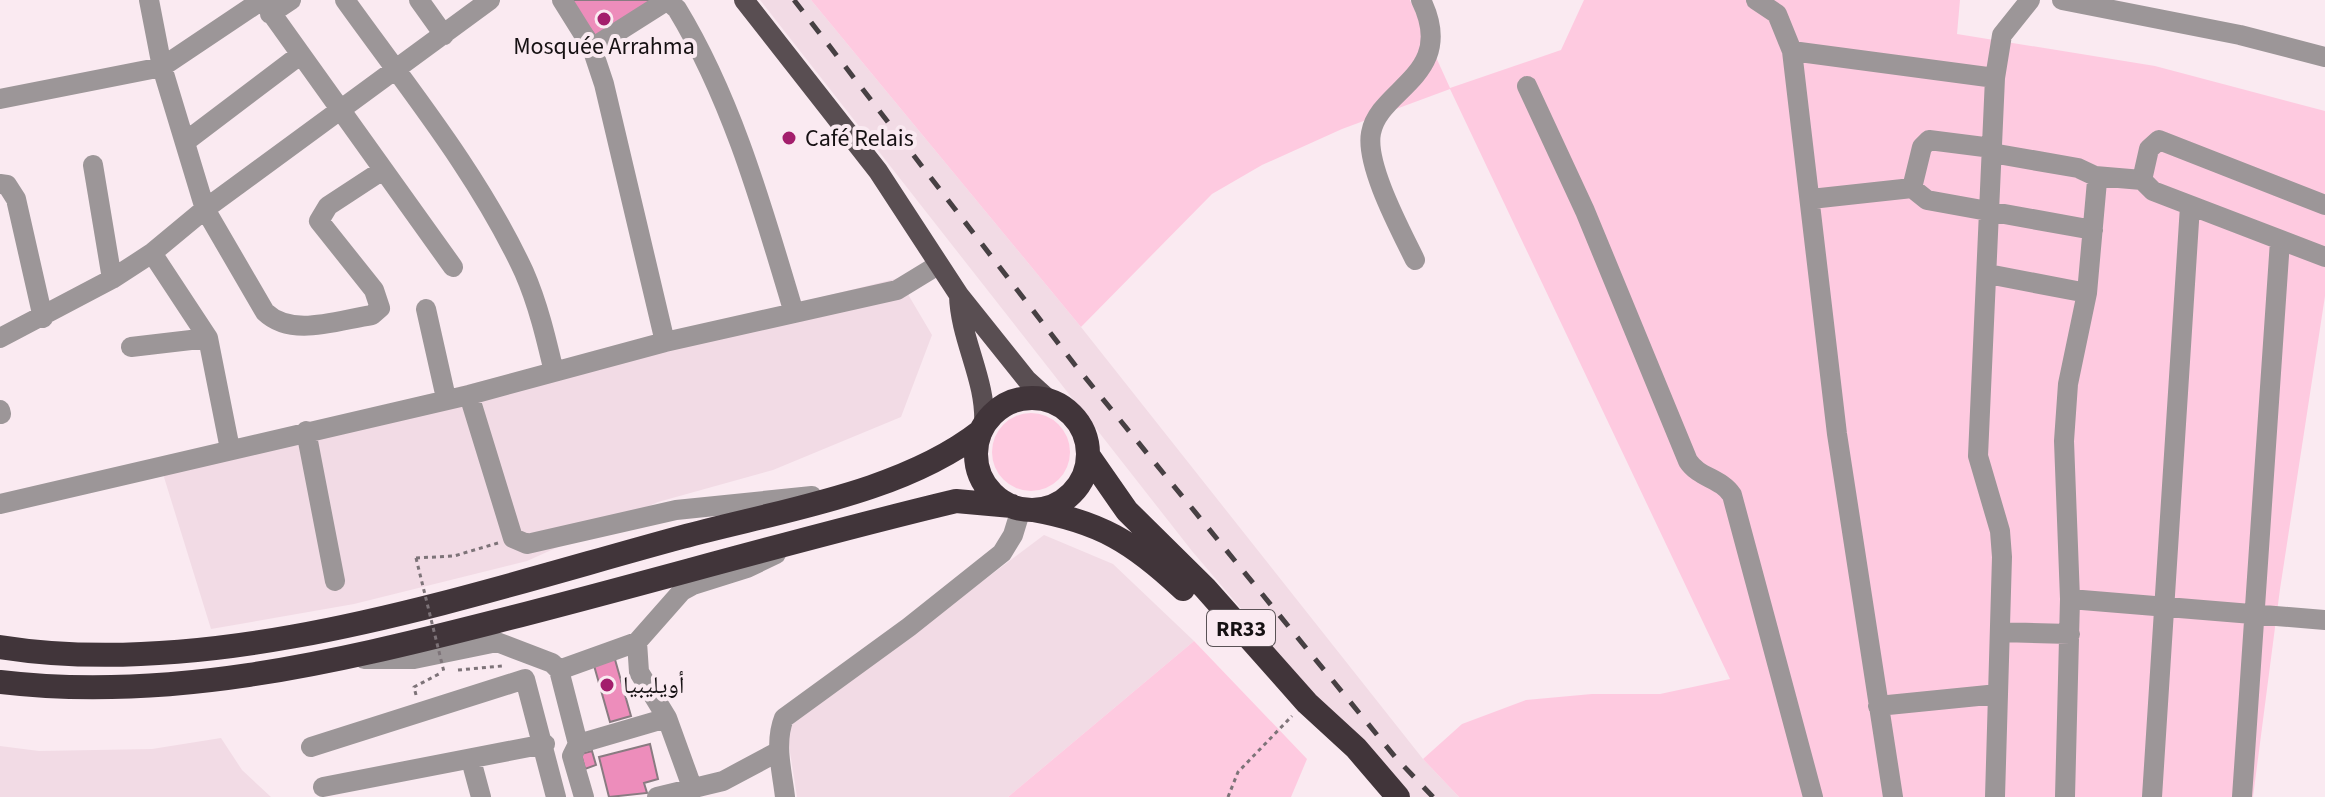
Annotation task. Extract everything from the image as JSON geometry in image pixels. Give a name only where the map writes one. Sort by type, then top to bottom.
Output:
[{"type":"highway","points":[[4,646],[52,654],[184,650],[320,630],[448,600],[852,492],[937,460],[982,428],[1003,406],[1017,400],[1049,400]]},
{"type":"highway","name":"RR33","points":[[1049,400],[1077,421],[1088,455],[1127,511],[1205,588],[1307,703],[1356,748],[1398,797]]},
{"type":"highway","name":"RR33","points":[[982,428],[976,456],[983,481],[1000,500],[1094,524],[1164,571],[1295,713],[1380,797]]},
{"type":"highway","points":[[0,682],[132,687],[219,680],[352,658],[956,501],[1022,508],[1065,499],[1077,487],[1088,455]]},
{"type":"main road","name":"RR33","points":[[744,0],[878,171],[959,295],[1021,373],[1049,400]]},
{"type":"main road","name":"RR33","points":[[959,295],[960,316],[986,401],[982,428]]},
{"type":"street","points":[[149,0],[162,67],[205,209],[265,312],[275,323],[304,326],[372,315],[380,308],[374,290],[319,221],[328,206],[383,170]]},
{"type":"street","points":[[0,99],[162,67],[262,0],[453,267]]},
{"type":"street","points":[[270,14],[291,0]]},
{"type":"street","points":[[345,0],[461,162],[502,230],[538,309],[554,372]]},
{"type":"street","points":[[419,0],[444,35]]},
{"type":"street","points":[[562,0],[592,48],[615,126],[665,342]]},
{"type":"street","points":[[1415,260],[1376,168],[1370,136],[1374,124],[1419,74],[1425,60],[1429,30],[1421,0]]},
{"type":"street","points":[[1756,0],[1777,14],[1792,51],[1837,434],[1893,797]]},
{"type":"street","points":[[1995,797],[2000,531],[1978,456],[1995,78],[2002,35],[2030,0]]},
{"type":"street","points":[[2062,0],[2240,35],[2325,57]]},
{"type":"street","points":[[0,338],[43,318],[152,253],[205,209],[489,1]]},
{"type":"street","points":[[592,48],[663,3],[668,1],[677,9],[717,93],[757,190],[794,313]]},
{"type":"street","points":[[1792,51],[1995,78]]},
{"type":"street","points":[[185,142],[300,55]]},
{"type":"street","points":[[1527,86],[1585,211],[1688,461],[1694,469],[1721,483],[1732,495],[1813,797]]},
{"type":"street","points":[[2325,205],[2159,140],[2149,149],[2142,180],[2147,189],[2325,257]]},
{"type":"street","points":[[1912,188],[1926,141],[2078,168],[2095,176],[2142,180]]},
{"type":"street","points":[[93,165],[112,279]]},
{"type":"street","points":[[2065,797],[2070,599],[2064,441],[2068,384],[2087,293],[2095,176]]},
{"type":"street","points":[[0,184],[7,185],[16,199],[43,318]]},
{"type":"street","points":[[1811,199],[1912,188],[1927,200],[2093,230]]},
{"type":"street","points":[[2152,797],[2190,206]]},
{"type":"street","points":[[2242,797],[2280,241]]},
{"type":"street","points":[[152,253],[208,338],[230,449]]},
{"type":"street","points":[[0,504],[469,395],[665,342],[897,290],[938,265]]},
{"type":"street","points":[[1988,274],[2087,293]]},
{"type":"street","points":[[426,309],[446,398]]},
{"type":"street","points":[[131,347],[208,338]]},
{"type":"street","points":[[469,395],[513,538],[527,544],[676,510],[852,492]]},
{"type":"street","points":[[306,431],[335,581]]},
{"type":"street","points":[[785,797],[779,751],[779,730],[784,718],[909,627],[1002,553],[1013,535],[1022,508]]},
{"type":"street","points":[[559,670],[637,642],[682,591],[747,568],[795,543]]},
{"type":"street","points":[[2070,599],[2325,620]]},
{"type":"street","points":[[2000,632],[2070,634]]},
{"type":"street","points":[[352,658],[414,659],[497,642],[539,656],[559,670],[578,744],[572,756],[584,797]]},
{"type":"street","points":[[637,642],[639,672],[667,718],[692,787]]},
{"type":"street","points":[[311,747],[525,679],[545,744],[556,797]]},
{"type":"street","points":[[1878,706],[1998,694]]},
{"type":"street","points":[[578,744],[667,718]]},
{"type":"street","points":[[323,787],[545,744]]},
{"type":"street","points":[[657,797],[723,781],[779,751]]},
{"type":"street","points":[[471,760],[481,797]]},
{"type":"path","points":[[444,672],[416,558],[454,556],[513,538]]},
{"type":"path","points":[[416,697],[414,687],[444,672],[497,665]]},
{"type":"path","points":[[1228,797],[1238,772],[1295,713]]},
{"type":"shaded area","points":[[760,0],[811,0],[1081,327],[1423,759],[1459,797],[1402,797],[1396,791],[1192,551]]},
{"type":"shaded area","points":[[811,0],[1410,0],[1450,88],[1561,50],[1584,0],[1960,0],[1957,34],[2155,66],[2325,111],[2325,296],[2280,589],[2253,797],[1459,797],[1423,759],[1462,724],[1526,700],[1592,694],[1660,694],[1730,679],[1450,89],[1342,129],[1262,165],[1212,194],[1081,327]]},
{"type":"shaded area","points":[[903,277],[909,296],[932,335],[901,417],[773,470],[658,502],[527,561],[354,604],[211,629],[159,461]]},
{"type":"shaded area","points":[[1023,413],[1039,413],[1053,419],[1064,430],[1070,452],[1064,474],[1053,485],[1039,491],[1023,491],[1009,485],[998,474],[992,460],[992,444],[998,430],[1009,419]]},
{"type":"shaded area","points":[[1044,535],[1113,564],[1194,641],[1008,797],[797,797],[787,733],[790,726]]},
{"type":"shaded area","points":[[1194,641],[1307,759],[1291,797],[1008,797]]},
{"type":"shaded area","points":[[221,738],[242,770],[271,797],[0,797],[0,746],[39,751],[152,749]]},
{"type":"building","name":"Mosquée Arrahma","points":[[568,0],[652,0],[598,39]]},
{"type":"building","points":[[614,656],[631,716],[610,722],[593,662]]},
{"type":"building","points":[[650,744],[658,779],[644,783],[647,793],[609,797],[599,757]]},
{"type":"building","points":[[592,751],[596,765],[585,769],[581,754]]},
{"type":"railway","points":[[794,0],[1075,365],[1396,758],[1433,797]]},
{"type":"place","name":"Mosquée Arrahma","points":[[604,19]]},
{"type":"place","name":"Café Relais","points":[[789,138]]},
{"type":"place","name":"أويليبيا","points":[[607,685]]}]
